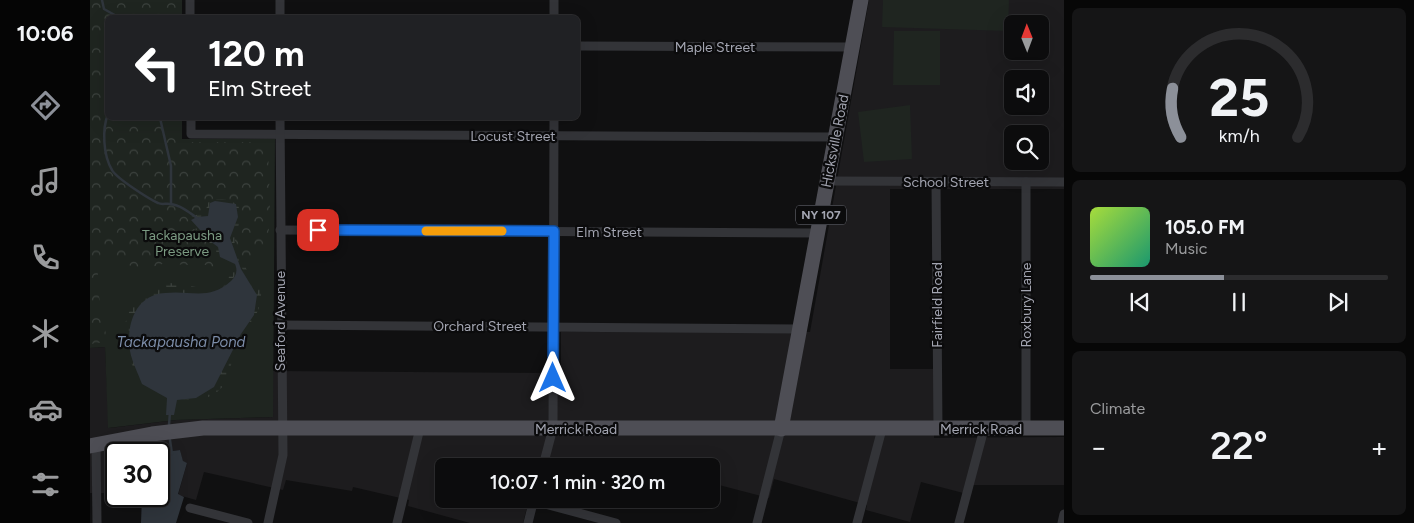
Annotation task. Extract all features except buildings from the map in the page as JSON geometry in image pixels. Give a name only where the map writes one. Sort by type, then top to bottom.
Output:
[{"type":"main road","name":"Hicksville Road","points":[[781,429],[861,0]]},
{"type":"main road","name":"Merrick Road","points":[[93,445],[152,434],[203,428],[1064,428]]},
{"type":"street","points":[[190,0],[190,15]]},
{"type":"street","points":[[280,0],[280,15]]},
{"type":"street","points":[[554,0],[554,15]]},
{"type":"street","name":"Maple Street","points":[[580,46],[852,47]]},
{"type":"street","name":"Locust Street","points":[[191,120],[191,134],[836,137]]},
{"type":"street","name":"Seaford Avenue","points":[[268,523],[282,466],[280,120]]},
{"type":"street","points":[[545,458],[553,428],[554,120]]},
{"type":"street","name":"School Street","points":[[827,181],[1064,182]]},
{"type":"street","name":"Fairfield Road","points":[[936,182],[938,429]]},
{"type":"street","name":"Roxbury Lane","points":[[1026,182],[1026,428]]},
{"type":"street","name":"Elm Street","points":[[280,230],[818,234]]},
{"type":"street","name":"Orchard Street","points":[[280,325],[800,329]]},
{"type":"street","points":[[397,523],[420,428]]},
{"type":"street","points":[[756,523],[781,429]]},
{"type":"street","points":[[857,523],[882,429]]},
{"type":"street","points":[[959,523],[984,429]]},
{"type":"street","points":[[93,445],[97,523]]},
{"type":"street","points":[[190,508],[248,523]]},
{"type":"street","points":[[528,523],[532,508]]},
{"type":"street","points":[[563,508],[616,523]]},
{"type":"street","points":[[1062,523],[1064,514]]},
{"type":"shaded area","points":[[869,0],[1064,0],[1064,189],[890,189],[890,369],[934,369],[934,438],[1064,437],[1064,485],[973,485],[971,495],[921,482],[910,522],[866,510],[867,505],[774,479],[769,498],[720,485],[720,458],[435,458],[435,508],[527,508],[523,523],[470,523],[408,506],[409,500],[353,487],[352,491],[286,480],[283,490],[204,472],[196,500],[178,495],[187,463],[183,462],[180,450],[170,451],[170,442],[105,442],[105,493],[90,493],[90,348],[105,347],[109,428],[176,420],[273,417],[273,371],[561,373],[561,332],[810,332]]},
{"type":"green space","name":"Tackapausha Preserve","points":[[90,0],[182,0],[182,15],[105,15],[105,120],[182,120],[182,139],[275,139],[273,417],[176,420],[108,428],[105,347],[90,348]]},
{"type":"green space","points":[[90,0],[177,0],[177,15],[105,15],[105,120],[176,120],[177,138],[183,142],[264,142],[268,145],[270,209],[268,245],[257,247],[251,258],[243,257],[234,247],[235,232],[242,214],[206,206],[206,211],[201,213],[190,228],[204,232],[216,255],[227,263],[229,271],[202,264],[166,263],[144,269],[124,264],[120,268],[115,265],[111,254],[103,246],[98,269],[98,280],[100,304],[107,339],[99,343],[90,344]]},
{"type":"green space","points":[[883,0],[1009,0],[1009,15],[1004,15],[1004,31],[882,27]]},
{"type":"green space","points":[[894,31],[940,31],[940,85],[893,85]]},
{"type":"green space","points":[[910,105],[912,159],[864,162],[858,112]]},
{"type":"green space","points":[[222,199],[238,205],[240,210],[241,216],[234,247],[260,288],[260,304],[258,311],[238,345],[227,378],[220,390],[205,398],[194,400],[182,399],[196,398],[254,315],[249,283],[232,246],[232,233],[238,217],[227,202],[210,203],[209,216],[197,217],[218,249],[235,264],[236,271],[234,277],[223,287],[232,271],[229,271],[227,263],[216,255],[204,232],[190,228],[189,218],[206,211],[208,200]]},
{"type":"green space","points":[[170,283],[196,287],[206,294],[164,293],[130,351],[141,380],[128,356],[125,343],[124,330],[127,319],[131,309],[138,300],[157,287]]},
{"type":"water","name":"Tackapausha Pond","points":[[215,201],[236,204],[238,217],[230,238],[241,269],[257,295],[254,315],[241,334],[214,387],[196,398],[177,400],[174,415],[166,415],[167,398],[142,384],[134,363],[129,341],[131,322],[140,305],[146,299],[155,295],[174,292],[207,293],[223,287],[234,277],[236,271],[235,264],[220,257],[218,247],[210,241],[206,230],[200,230],[191,220],[197,217],[208,216],[210,203]]},
{"type":"water","points":[[180,450],[183,461],[187,463],[178,494],[184,497],[176,523],[141,523],[142,507],[170,507],[170,451]]},
{"type":"waterway","points":[[102,0],[104,9],[115,15]]},
{"type":"waterway","points":[[106,120],[105,150],[109,164],[115,174],[154,201],[160,204],[177,206],[197,218]]},
{"type":"waterway","points":[[160,120],[171,166],[171,204]]},
{"type":"waterway","points":[[169,425],[170,412]]},
{"type":"waterway","points":[[170,440],[172,454]]},
{"type":"slow traffic","points":[[426,231],[502,231]]},
{"type":"route","points":[[318,230],[554,231],[553,378]]}]
